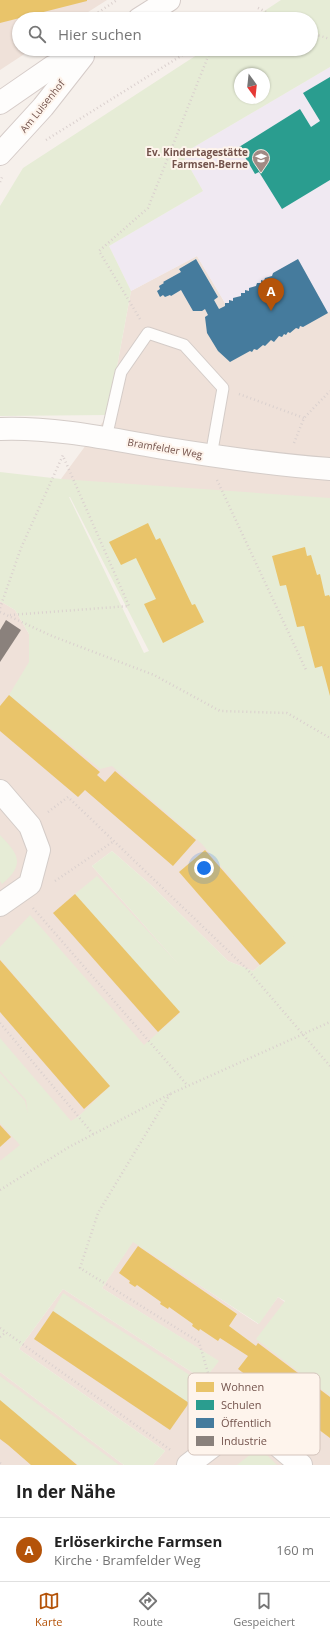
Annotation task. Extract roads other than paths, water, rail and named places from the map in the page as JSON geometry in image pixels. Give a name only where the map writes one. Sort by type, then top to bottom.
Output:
[{"type":"street","points":[[151,12],[169,0]]},
{"type":"street","name":"Am Luisenhof","points":[[0,103],[52,67],[78,56]]},
{"type":"street","name":"Am Luisenhof","points":[[2,163],[43,107],[85,56]]},
{"type":"street","name":"Bramfelder Weg","points":[[0,429],[22,428],[106,438],[213,466],[286,466],[330,469]]},
{"type":"street","points":[[0,792],[30,826],[39,850],[30,884],[0,905]]},
{"type":"street","points":[[189,1464],[201,1455]]},
{"type":"street","points":[[289,1455],[301,1465]]},
{"type":"lane","points":[[106,438],[121,372],[148,333],[184,345],[223,388],[213,466]]},
{"type":"place","name":"Ev. Kindertagestätte Farmsen-Berne","points":[[261,173]]},
{"type":"place","name":"Erlöserkirche Farmsen","points":[[271,311]]}]
